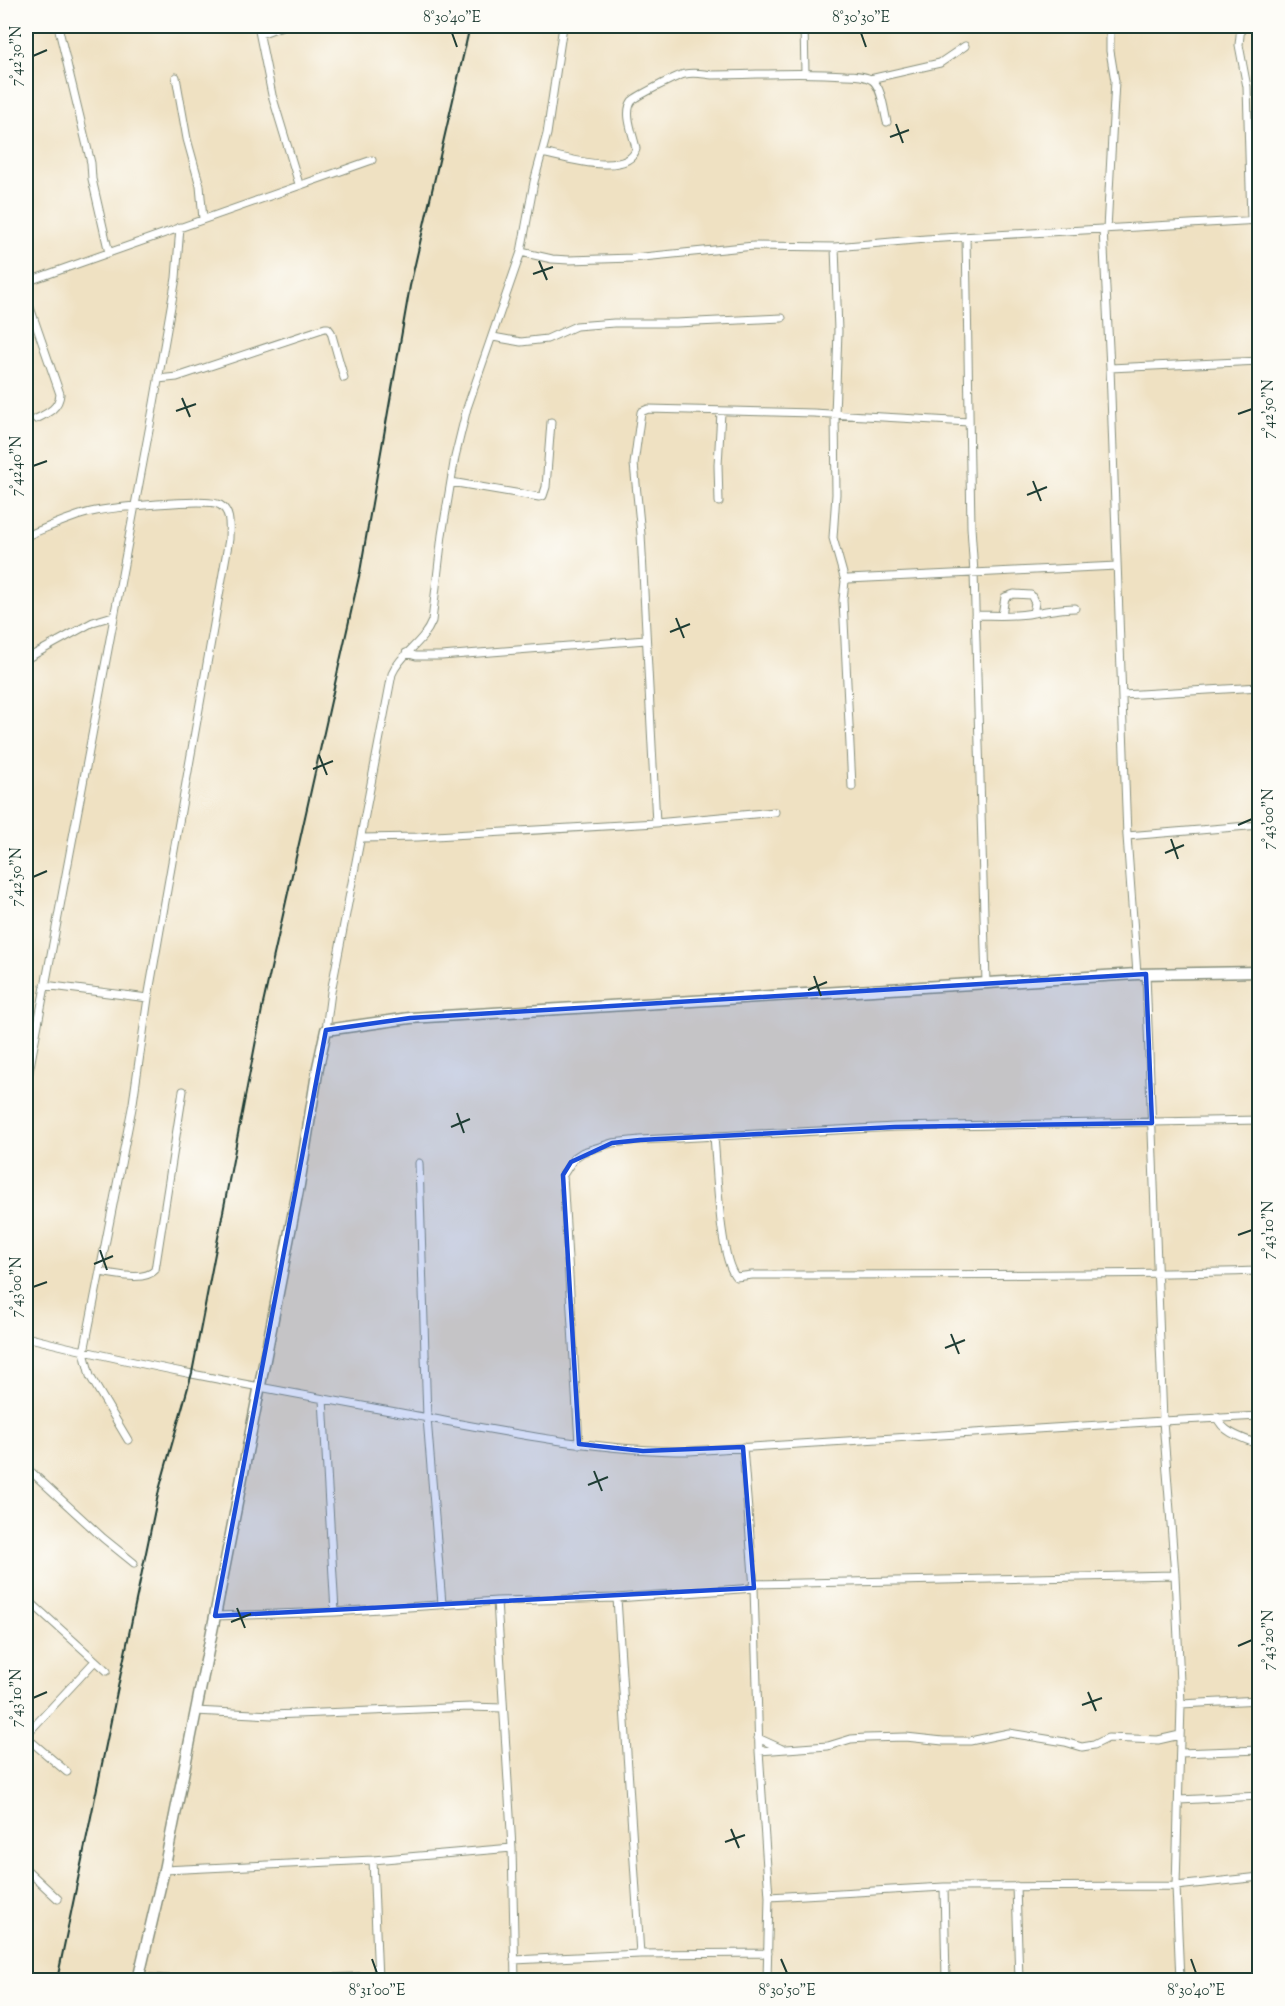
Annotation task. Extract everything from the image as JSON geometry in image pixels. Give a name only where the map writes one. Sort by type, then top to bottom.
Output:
[{"type":"street","points":[[58,26],[91,163],[92,179],[108,253]]},
{"type":"street","points":[[282,26],[259,30],[272,95],[299,184]]},
{"type":"street","points":[[182,1980],[139,1979],[164,1870],[299,1185],[331,992],[392,674],[396,665],[428,633],[432,621],[442,535],[467,408],[521,252],[534,182],[552,107],[563,26]]},
{"type":"street","points":[[804,26],[806,73]]},
{"type":"street","points":[[1110,26],[1110,51],[1115,81],[1105,229],[1117,566],[1127,836],[1142,974],[1152,1123],[1163,1420],[1181,1704],[1176,1886],[1180,1980]]},
{"type":"street","points":[[1241,26],[1239,45],[1247,87],[1251,220]]},
{"type":"street","points":[[870,79],[940,63],[965,46]]},
{"type":"street","points":[[542,153],[613,165],[626,162],[636,150],[629,112],[632,101],[638,95],[682,74],[806,73],[863,76],[870,79],[876,86],[887,122]]},
{"type":"street","points":[[176,77],[186,139],[200,186],[203,219]]},
{"type":"street","points":[[26,282],[372,160]]},
{"type":"street","points":[[521,252],[568,260],[651,257],[754,246],[835,247],[1260,220]]},
{"type":"street","points":[[26,1088],[158,379],[176,278],[180,227]]},
{"type":"street","points":[[966,237],[970,527],[974,573],[986,983]]},
{"type":"street","points":[[835,247],[838,331],[835,415],[836,494],[833,538],[844,581],[852,787]]},
{"type":"street","points":[[26,296],[60,394],[60,400],[55,408],[36,419]]},
{"type":"street","points":[[493,338],[521,342],[547,339],[576,326],[614,323],[676,323],[782,318]]},
{"type":"street","points":[[158,379],[177,377],[325,328],[331,332],[344,378]]},
{"type":"street","points":[[1110,368],[1259,361],[1260,388]]},
{"type":"street","points":[[656,823],[641,534],[634,464],[639,415],[642,411],[648,409],[835,415],[969,422]]},
{"type":"street","points":[[719,502],[718,465],[721,412]]},
{"type":"street","points":[[451,482],[543,496],[546,487],[551,423]]},
{"type":"street","points":[[26,536],[94,511],[195,501],[214,502],[224,508],[229,521],[229,539],[148,998],[133,1103],[84,1352],[90,1376],[128,1440]]},
{"type":"street","points":[[844,581],[1117,566]]},
{"type":"street","points":[[1002,615],[1005,597],[1014,594],[1032,595],[1035,603],[1033,614]]},
{"type":"street","points":[[975,615],[1033,614],[1055,608],[1076,608]]},
{"type":"street","points":[[26,659],[93,622],[113,616]]},
{"type":"street","points":[[406,654],[441,656],[646,640]]},
{"type":"street","points":[[1122,694],[1260,687]]},
{"type":"street","points":[[362,838],[418,837],[656,823],[775,812]]},
{"type":"street","points":[[1127,836],[1260,825]]},
{"type":"street","points":[[326,1030],[410,1018],[1142,974],[1260,972]]},
{"type":"street","points":[[44,986],[148,998]]},
{"type":"street","points":[[100,1272],[137,1276],[150,1275],[155,1270],[183,1091]]},
{"type":"street","points":[[579,1444],[563,1175],[577,1155],[612,1143],[895,1127],[1260,1120]]},
{"type":"street","points":[[714,1137],[724,1244],[728,1263],[736,1277],[993,1273],[1158,1274],[1260,1271]]},
{"type":"street","points":[[419,1163],[427,1418],[442,1605]]},
{"type":"street","points":[[26,1337],[84,1352],[323,1399],[579,1444],[643,1451],[689,1451],[1163,1420],[1260,1416]]},
{"type":"street","points":[[323,1399],[335,1612]]},
{"type":"street","points":[[1216,1417],[1225,1429],[1260,1445]]},
{"type":"street","points":[[743,1447],[753,1586],[759,1751],[769,1897],[767,1980]]},
{"type":"street","points":[[26,1467],[103,1538],[134,1563]]},
{"type":"street","points":[[215,1616],[335,1612],[497,1601],[617,1598],[753,1586],[1174,1575]]},
{"type":"street","points":[[26,1598],[107,1671]]},
{"type":"street","points":[[617,1598],[640,1954]]},
{"type":"street","points":[[497,1601],[512,1848],[515,1980]]},
{"type":"street","points":[[67,1772],[26,1736],[95,1661]]},
{"type":"street","points":[[1181,1704],[1260,1700]]},
{"type":"street","points":[[195,1711],[272,1715],[470,1707],[503,1708]]},
{"type":"street","points":[[759,1751],[828,1746],[851,1739],[866,1738],[906,1737],[970,1741],[1009,1733],[1089,1747],[1108,1738],[1158,1740],[1180,1735]]},
{"type":"street","points":[[759,1738],[782,1749]]},
{"type":"street","points":[[1180,1753],[1260,1750]]},
{"type":"street","points":[[1179,1800],[1260,1796]]},
{"type":"street","points":[[164,1870],[373,1860],[512,1848]]},
{"type":"street","points":[[274,1980],[378,1978],[373,1860]]},
{"type":"street","points":[[26,1869],[58,1899]]},
{"type":"street","points":[[769,1897],[944,1887],[1176,1886],[1260,1877]]},
{"type":"street","points":[[1016,1886],[1019,1980]]},
{"type":"street","points":[[944,1887],[946,1980]]},
{"type":"street","points":[[514,1960],[640,1954],[768,1953]]},
{"type":"highlighted area","points":[[1146,974],[1152,1123],[895,1127],[640,1140],[612,1143],[571,1162],[563,1175],[579,1444],[643,1451],[743,1447],[754,1588],[215,1616],[326,1030],[410,1018]]},
{"type":"railway","points":[[57,1980],[159,1490],[192,1373],[263,1004],[360,572],[410,286],[470,26]]}]
